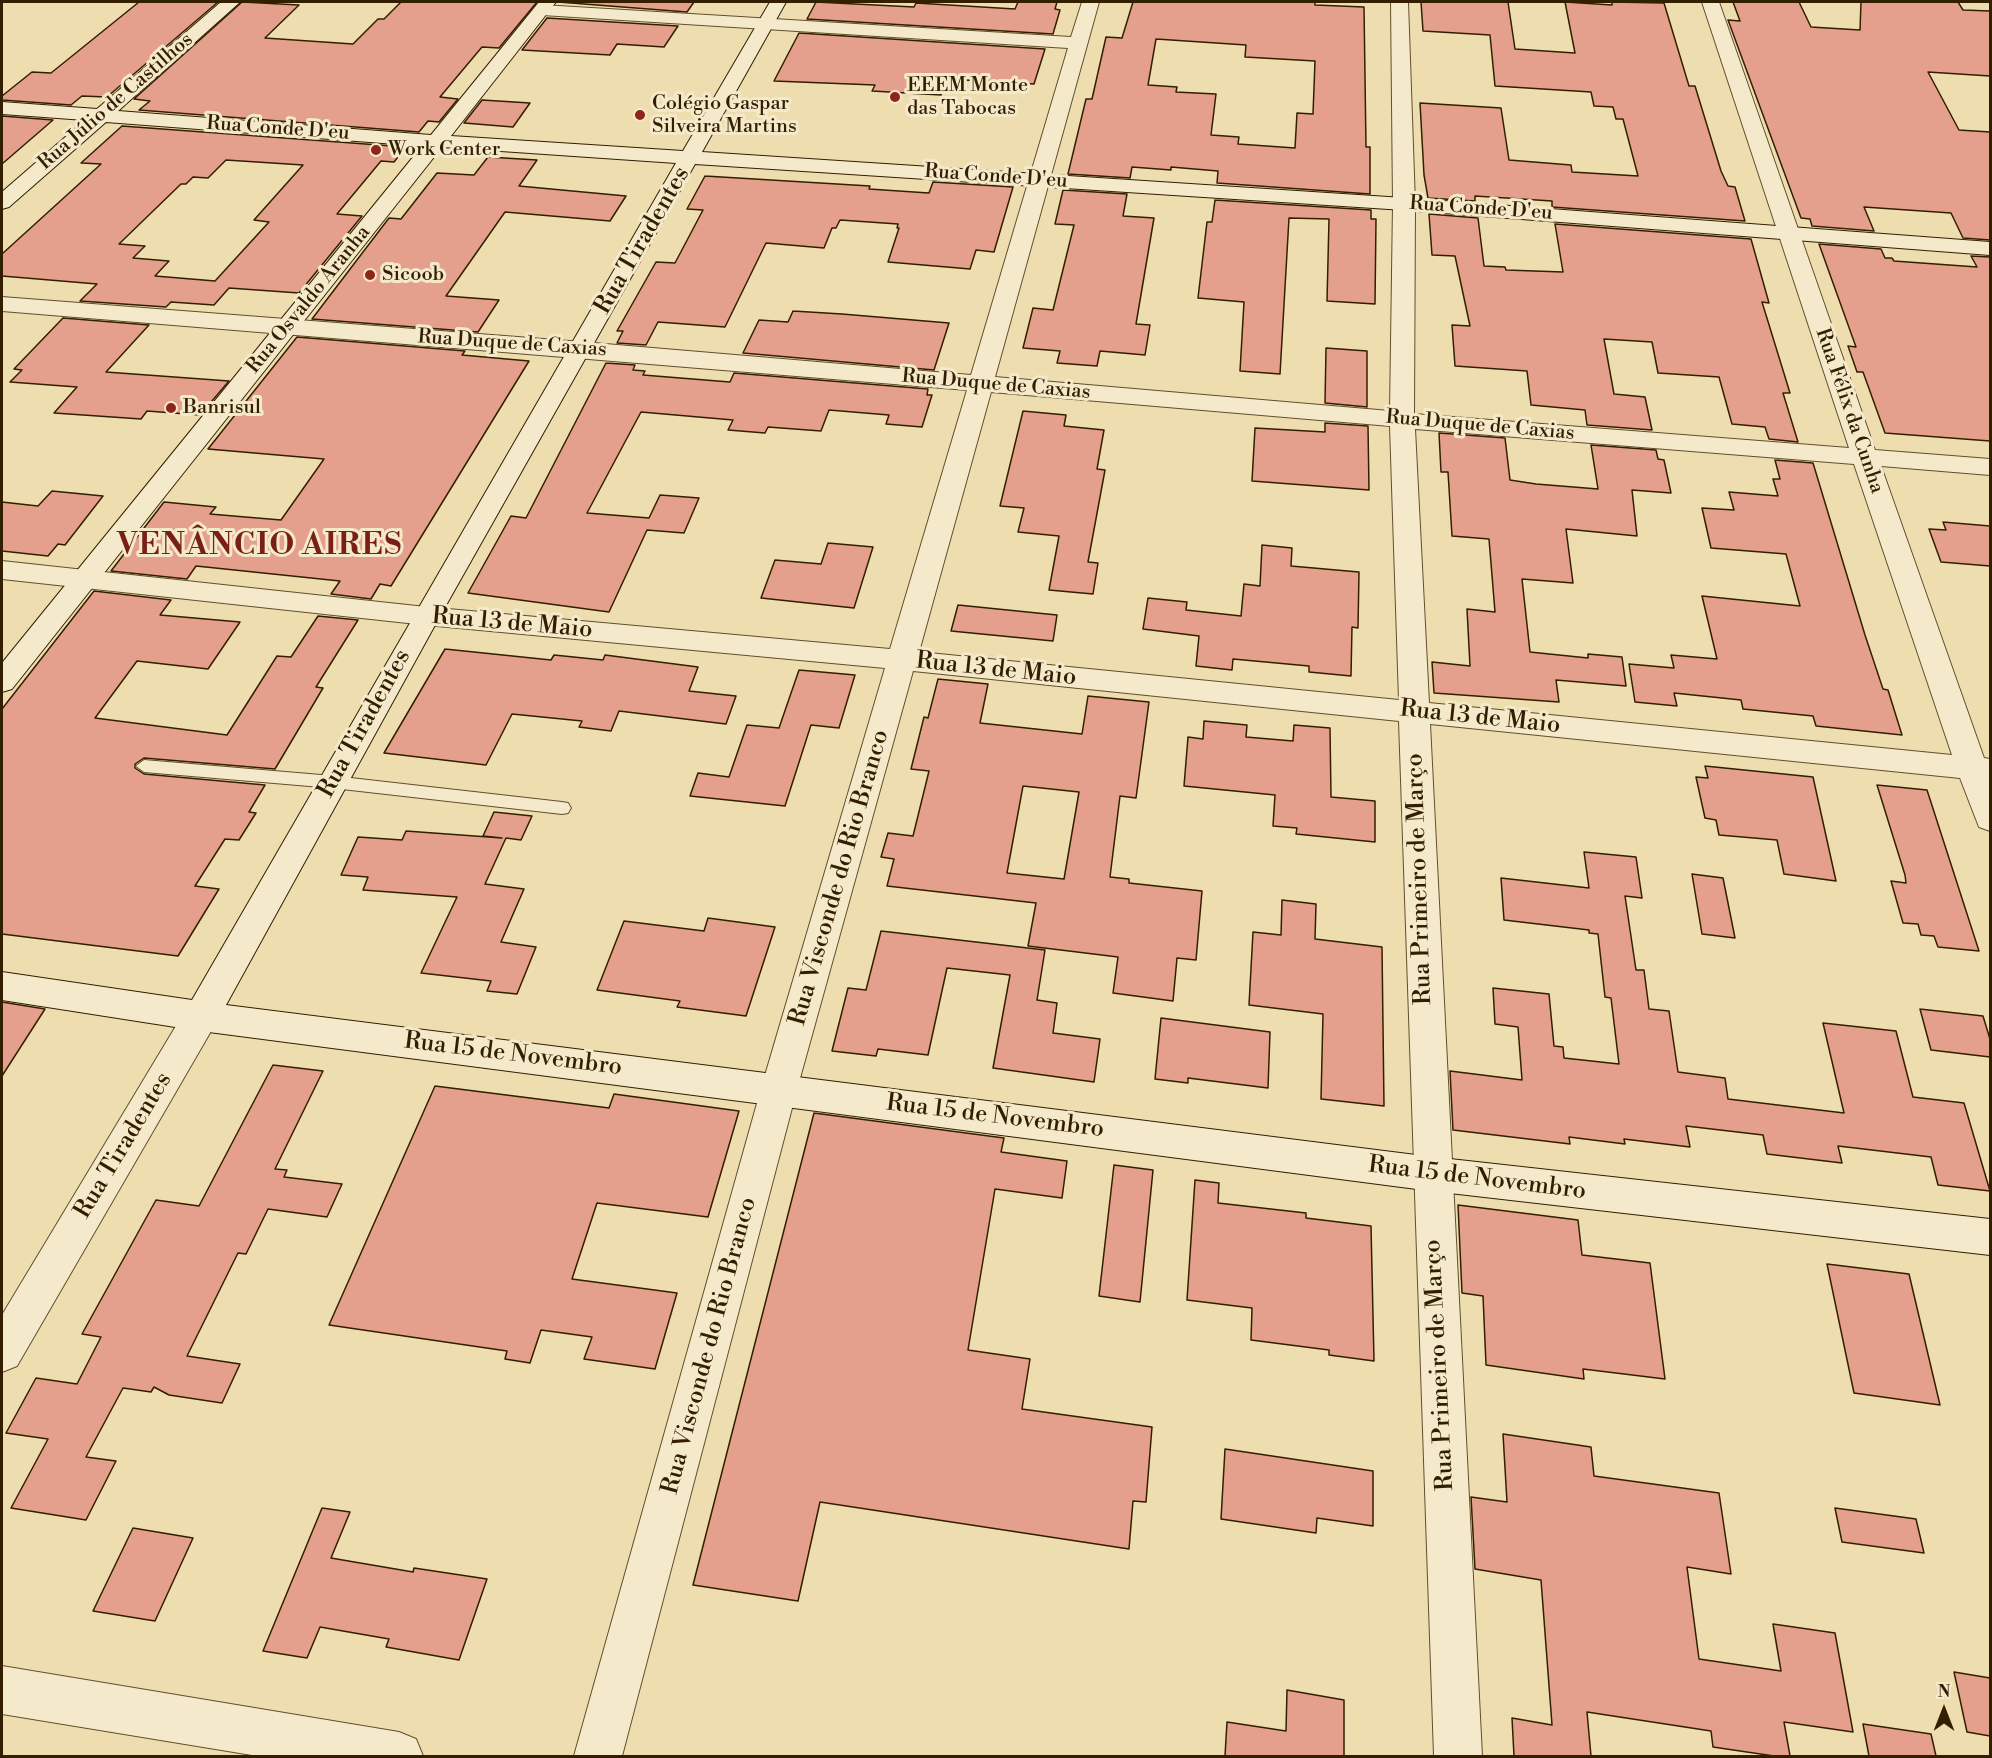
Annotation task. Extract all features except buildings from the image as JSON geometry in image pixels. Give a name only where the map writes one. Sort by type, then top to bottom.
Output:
[{"type":"street","name":"Rua Júlio de Castilhos","points":[[2,203],[231,2]]},
{"type":"street","name":"Rua Visconde do Rio Branco","points":[[598,1756],[779,1089],[1090,2]]},
{"type":"street","name":"Rua Primeiro de Março","points":[[1400,2],[1404,204],[1402,420],[1458,1756]]},
{"type":"street","name":"Rua Félix da Cunha","points":[[1711,2],[1865,457],[1982,769],[1990,819]]},
{"type":"street","points":[[545,6],[772,13],[1078,43]]},
{"type":"street","name":"Rua Osvaldo Aranha","points":[[2,682],[545,6]]},
{"type":"street","name":"Rua Tiradentes","points":[[2,1352],[201,1016],[426,616],[582,349],[772,13]]},
{"type":"street","name":"Rua Conde D'eu","points":[[2,108],[436,141],[1404,204],[1990,248]]},
{"type":"street","name":"Rua Duque de Caxias","points":[[2,303],[582,349],[1402,420],[1990,467]]},
{"type":"street","name":"Rua 13 de Maio","points":[[2,570],[426,616],[902,660],[1982,769]]},
{"type":"street","name":"Rua 15 de Novembro","points":[[2,986],[201,1016],[1432,1174],[1990,1237]]},
{"type":"street","points":[[2,1690],[399,1756]]},
{"type":"lane","points":[[144,766],[333,782],[562,808]]},
{"type":"place","name":"EEEM Monte das Tabocas","points":[[895,97]]},
{"type":"place","name":"Colégio Gaspar Silveira Martins","points":[[640,115]]},
{"type":"place","name":"Work Center","points":[[376,150]]},
{"type":"place","name":"Sicoob","points":[[370,275]]},
{"type":"place","name":"Banrisul","points":[[171,408]]},
{"type":"district","name":"VENÂNCIO AIRES","points":[[260,547]]}]
